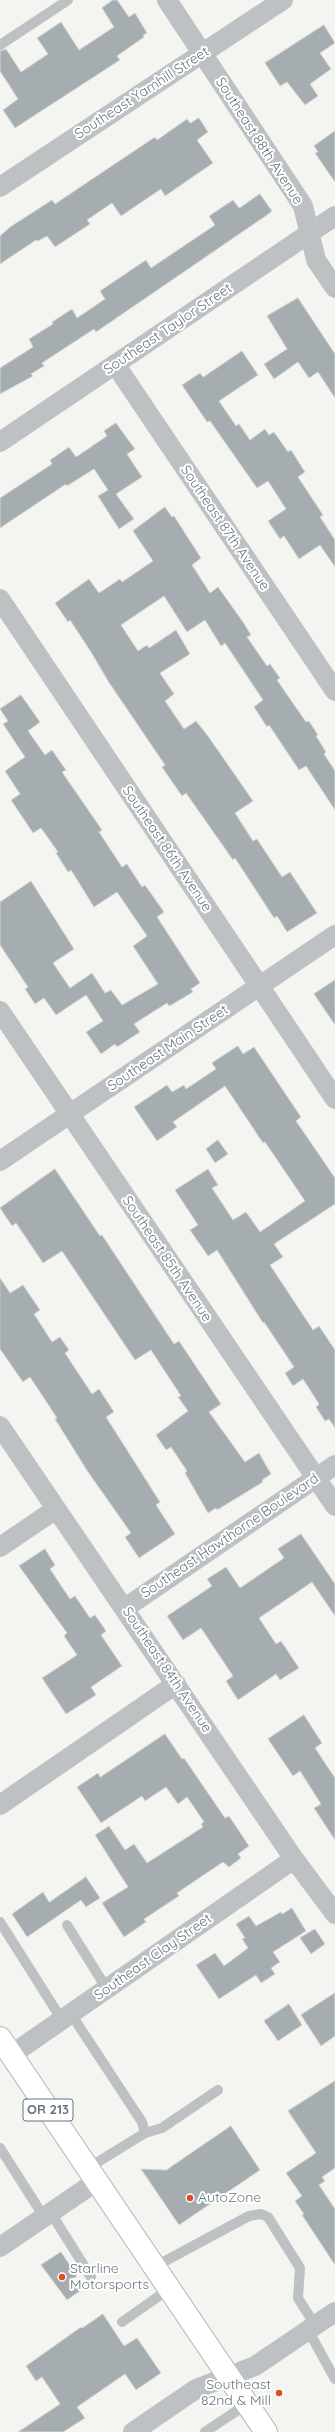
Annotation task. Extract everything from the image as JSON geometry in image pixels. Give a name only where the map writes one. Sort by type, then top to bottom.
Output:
[{"type":"main road","name":"OR 213","points":[[6,2047],[266,2432]]},
{"type":"street","name":"Southeast 88th Avenue","points":[[167,0],[303,206],[316,260],[335,288]]},
{"type":"street","name":"Southeast Yamhill Street","points":[[0,187],[284,0]]},
{"type":"street","name":"Southeast Taylor Street","points":[[0,442],[335,216]]},
{"type":"street","name":"Southeast 87th Avenue","points":[[115,364],[335,691]]},
{"type":"street","name":"Southeast 86th Avenue","points":[[0,599],[335,1099]]},
{"type":"street","name":"Southeast Main Street","points":[[0,1161],[335,935]]},
{"type":"street","name":"Southeast 85th Avenue","points":[[0,1012],[335,1506]]},
{"type":"street","name":"Southeast 84th Avenue","points":[[0,1426],[294,1859],[335,1914]]},
{"type":"street","name":"Southeast Hawthorne Boulevard","points":[[125,1608],[335,1465]]},
{"type":"street","points":[[0,1548],[56,1509]]},
{"type":"street","points":[[0,1805],[176,1684]]},
{"type":"street","name":"Southeast Clay Street","points":[[6,2047],[66,2017],[294,1859]]},
{"type":"street","points":[[0,2247],[48,2215],[93,2175]]},
{"type":"street","points":[[133,2432],[196,2389],[255,2366],[335,2312]]},
{"type":"lane","points":[[0,45],[68,0]]},
{"type":"lane","points":[[0,1922],[142,2122],[145,2133]]},
{"type":"lane","points":[[67,1925],[107,1989]]},
{"type":"lane","points":[[93,2175],[145,2133],[162,2128],[218,2090]]},
{"type":"lane","points":[[0,2148],[91,2277]]},
{"type":"lane","points":[[154,2267],[249,2216],[261,2214],[268,2217],[300,2268],[298,2298],[335,2379]]},
{"type":"lane","points":[[122,2322],[168,2288]]},
{"type":"lane","points":[[205,2432],[247,2404]]},
{"type":"building","points":[[113,0],[117,0],[129,17],[135,13],[147,33],[143,35],[144,37],[117,56],[120,60],[15,128],[3,110],[18,99],[0,71],[0,51],[6,49],[21,72],[48,54],[37,38],[61,22],[79,50],[114,27],[102,8]]},
{"type":"building","points":[[324,25],[335,43],[320,53],[331,69],[310,84],[318,96],[305,105],[287,82],[280,86],[265,63]]},
{"type":"building","points":[[199,118],[208,132],[197,140],[213,163],[165,196],[161,189],[121,216],[112,203],[87,220],[90,224],[55,247],[47,236],[38,241],[36,240],[0,264],[0,236],[10,227],[52,200],[55,204],[155,137],[157,140],[187,119],[190,123]]},
{"type":"building","points":[[335,131],[335,182],[315,153],[318,152],[314,146]]},
{"type":"building","points":[[260,194],[272,211],[267,215],[96,332],[94,329],[42,363],[44,366],[31,374],[33,376],[0,394],[0,368],[33,347],[29,339],[53,324],[52,322],[72,309],[77,318],[105,299],[100,291],[146,260],[151,268],[215,225],[209,216],[233,200],[239,208]]},
{"type":"building","points":[[298,298],[335,354],[335,398],[318,372],[309,378],[298,362],[274,379],[264,364],[287,349],[267,316]]},
{"type":"building","points":[[242,351],[258,375],[219,401],[236,426],[239,424],[250,440],[265,429],[269,435],[274,432],[288,452],[291,450],[305,472],[298,477],[323,515],[320,517],[335,540],[335,567],[320,545],[299,559],[284,536],[280,539],[268,521],[286,509],[268,481],[257,488],[210,421],[207,422],[182,385],[200,373],[203,377]]},
{"type":"building","points":[[116,423],[135,449],[127,454],[142,477],[116,494],[134,519],[119,529],[98,496],[108,490],[94,469],[67,486],[66,484],[0,528],[0,498],[52,464],[50,460],[69,447],[76,457],[107,436],[104,431]]},
{"type":"building","points":[[165,507],[172,517],[174,516],[201,558],[192,565],[210,593],[218,587],[243,622],[251,635],[247,637],[267,666],[270,664],[280,678],[277,680],[306,722],[309,721],[326,752],[324,754],[335,771],[335,810],[306,766],[299,770],[269,725],[267,727],[254,707],[263,700],[225,643],[221,646],[205,620],[187,632],[164,596],[121,625],[138,651],[147,645],[149,648],[176,630],[190,654],[160,673],[174,694],[165,701],[184,729],[196,721],[208,736],[253,801],[235,813],[253,841],[257,839],[282,877],[290,872],[317,913],[287,932],[277,916],[274,918],[235,858],[233,860],[186,793],[182,796],[162,767],[165,765],[108,681],[70,620],[68,622],[55,603],[89,579],[99,593],[120,579],[122,582],[153,561],[133,531]]},
{"type":"building","points":[[21,695],[40,722],[28,731],[45,755],[52,750],[66,770],[62,772],[102,830],[99,832],[122,867],[127,864],[142,887],[145,885],[164,912],[157,917],[200,983],[191,989],[193,992],[169,1006],[167,1003],[134,1024],[140,1032],[117,1047],[115,1044],[101,1054],[86,1032],[103,1021],[86,995],[56,1015],[44,998],[35,1004],[25,989],[28,987],[0,945],[0,902],[31,881],[74,949],[53,963],[70,988],[92,973],[105,993],[111,990],[122,1005],[158,984],[133,946],[147,936],[117,892],[94,907],[71,870],[68,872],[56,853],[58,852],[41,828],[33,833],[11,800],[20,794],[5,771],[25,757],[3,724],[8,721],[0,709]]},
{"type":"building","points":[[335,980],[335,1025],[314,994]]},
{"type":"building","points":[[238,1046],[243,1054],[254,1047],[301,1117],[296,1121],[335,1178],[335,1204],[274,1244],[283,1257],[270,1265],[313,1330],[319,1326],[335,1350],[335,1428],[329,1419],[325,1421],[316,1407],[319,1404],[303,1379],[293,1386],[285,1373],[294,1367],[264,1322],[263,1323],[217,1250],[208,1256],[190,1230],[198,1225],[175,1190],[208,1169],[218,1185],[212,1188],[233,1220],[246,1212],[260,1232],[305,1201],[265,1142],[263,1143],[225,1086],[173,1122],[177,1127],[157,1141],[134,1107],[167,1085],[172,1092],[184,1085],[186,1089],[216,1069],[212,1063]]},
{"type":"building","points":[[218,1140],[228,1154],[215,1163],[206,1149]]},
{"type":"building","points":[[55,1169],[100,1236],[102,1235],[174,1344],[179,1341],[221,1404],[209,1412],[245,1462],[259,1453],[271,1474],[262,1480],[263,1482],[217,1510],[216,1508],[208,1513],[185,1473],[187,1471],[171,1447],[166,1450],[156,1435],[188,1411],[178,1397],[181,1396],[151,1350],[135,1360],[62,1251],[43,1263],[16,1223],[12,1226],[0,1208]]},
{"type":"building","points":[[0,1278],[10,1293],[23,1285],[40,1310],[34,1314],[52,1342],[60,1337],[69,1350],[65,1353],[92,1394],[99,1389],[114,1412],[106,1417],[160,1502],[156,1505],[175,1534],[139,1558],[125,1537],[131,1533],[88,1472],[55,1419],[57,1418],[30,1377],[23,1382],[0,1349]]},
{"type":"building","points":[[301,1534],[335,1584],[335,1616],[312,1582],[259,1618],[276,1644],[281,1641],[299,1668],[280,1680],[276,1674],[238,1700],[226,1681],[233,1676],[201,1628],[183,1640],[167,1616],[212,1586],[207,1579],[226,1567],[240,1588],[284,1558],[278,1549]]},
{"type":"building","points":[[45,1549],[55,1565],[50,1569],[70,1599],[75,1596],[90,1618],[95,1615],[106,1631],[101,1635],[122,1666],[91,1687],[96,1695],[66,1714],[42,1678],[77,1655],[64,1636],[67,1633],[19,1566]]},
{"type":"building","points":[[304,1715],[322,1743],[315,1748],[335,1778],[335,1840],[314,1808],[321,1804],[300,1771],[293,1776],[268,1739]]},
{"type":"building","points":[[165,1734],[182,1759],[184,1758],[225,1818],[229,1816],[249,1846],[238,1854],[241,1858],[229,1867],[223,1862],[177,1893],[179,1896],[144,1919],[146,1922],[124,1937],[102,1903],[128,1887],[95,1835],[109,1826],[125,1850],[134,1844],[147,1863],[203,1827],[201,1824],[204,1822],[187,1797],[178,1804],[166,1787],[145,1801],[142,1796],[101,1823],[77,1787],[98,1773],[100,1777]]},
{"type":"building","points":[[86,1877],[100,1898],[86,1907],[81,1900],[27,1937],[12,1914],[43,1892],[49,1902]]},
{"type":"building","points":[[292,1908],[306,1931],[273,1952],[280,1962],[271,1968],[275,1974],[261,1983],[256,1975],[219,1999],[196,1965],[215,1953],[224,1966],[248,1948],[242,1939],[245,1938],[236,1924],[249,1916],[256,1926],[281,1912],[282,1914]]},
{"type":"building","points":[[315,1929],[325,1944],[311,1954],[300,1938]]},
{"type":"building","points":[[335,1993],[335,2036],[321,2046],[301,2015]]},
{"type":"building","points":[[289,2004],[302,2025],[278,2041],[264,2021]]},
{"type":"building","points":[[335,2081],[335,2168],[322,2177],[325,2181],[319,2185],[335,2209],[335,2265],[302,2215],[304,2214],[295,2201],[302,2196],[286,2173],[316,2153],[288,2111]]},
{"type":"building","name":"AutoZone","points":[[231,2126],[260,2170],[179,2225],[141,2169],[166,2170]]},
{"type":"building","name":"Starline Motorsports","points":[[61,2252],[77,2276],[72,2279],[80,2291],[67,2300],[41,2265]]},
{"type":"building","points":[[103,2314],[124,2346],[137,2338],[161,2373],[136,2390],[125,2374],[77,2407],[85,2418],[63,2432],[18,2432],[60,2404],[42,2377],[36,2381],[26,2366],[81,2327],[82,2328]]},
{"type":"place","name":"AutoZone","points":[[190,2198]]},
{"type":"place","name":"Starline Motorsports","points":[[62,2277]]},
{"type":"place","name":"Southeast 82nd & Mill","points":[[279,2393]]}]
